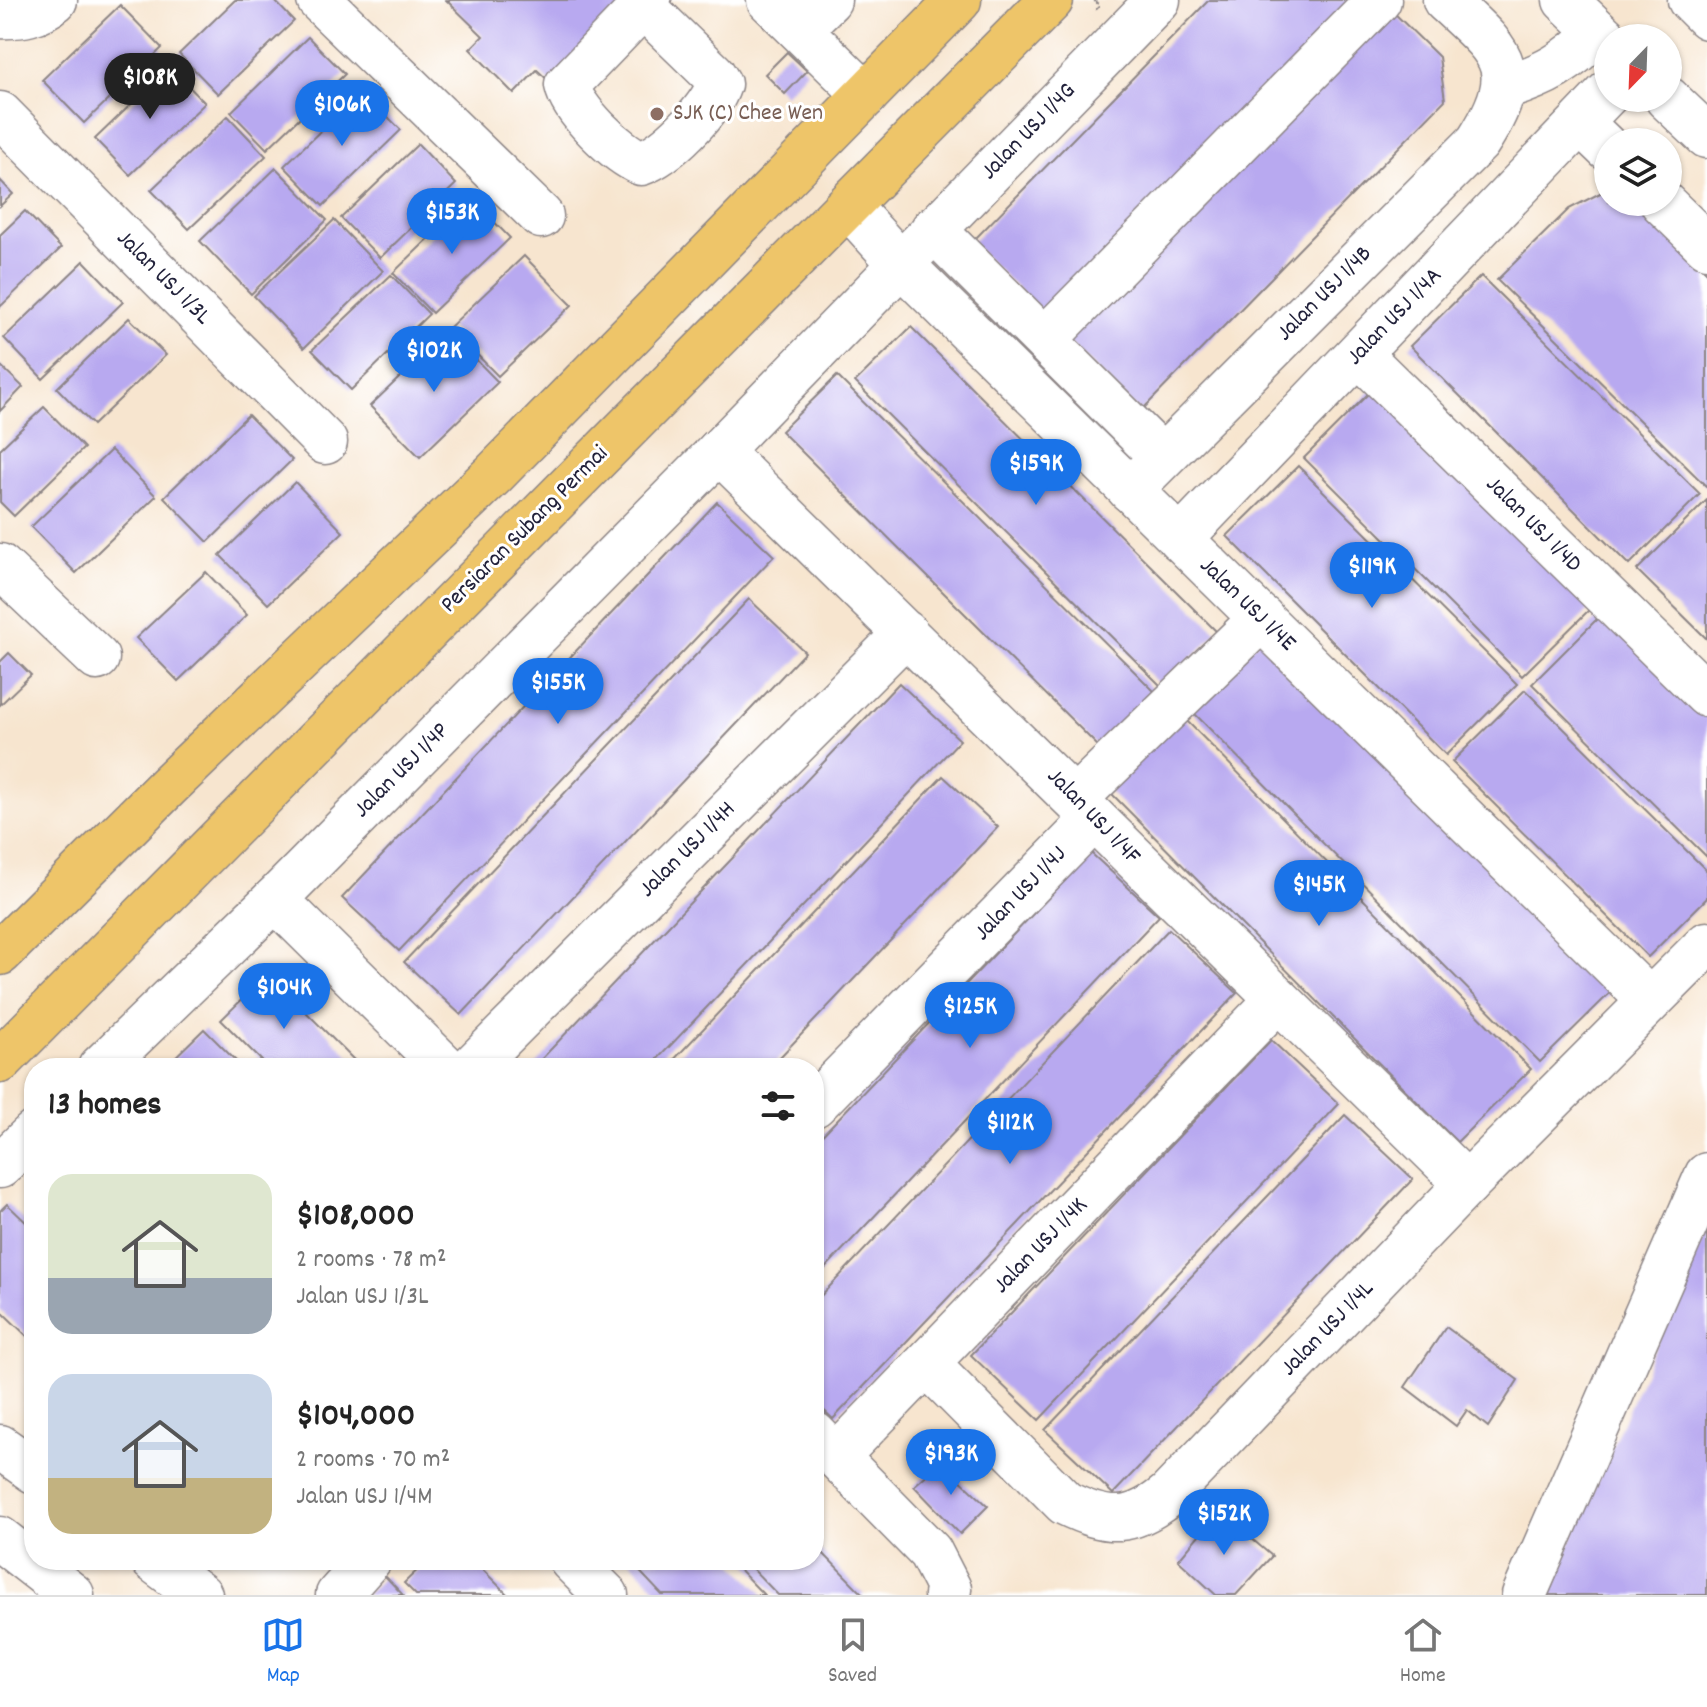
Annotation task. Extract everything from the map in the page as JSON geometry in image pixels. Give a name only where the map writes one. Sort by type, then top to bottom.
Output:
[{"type":"main road","points":[[0,953],[169,785],[494,474],[959,0]]},
{"type":"main road","name":"Persiaran Subang Permai","points":[[0,1061],[1051,0]]},
{"type":"street","points":[[0,16],[19,17],[44,8],[55,0]]},
{"type":"street","points":[[319,0],[541,216]]},
{"type":"street","name":"Jalan USJ 1/4G","points":[[900,263],[1158,0]]},
{"type":"street","points":[[1045,339],[1379,0]]},
{"type":"street","points":[[1445,0],[1494,46],[1504,65],[1504,88],[1543,76],[1594,43]]},
{"type":"street","points":[[1565,0],[1594,28]]},
{"type":"street","points":[[1690,0],[1707,17]]},
{"type":"street","points":[[799,10],[866,95]]},
{"type":"street","name":"Jalan USJ 1/4B","points":[[1130,490],[1478,142],[1495,115],[1504,88]]},
{"type":"street","points":[[1682,112],[1707,136]]},
{"type":"street","name":"Jalan USJ 1/3L","points":[[0,114],[325,442]]},
{"type":"street","name":"Jalan USJ 1/4A","points":[[1180,539],[1359,354],[1599,122]]},
{"type":"street","name":"Jalan USJ 1/4E","points":[[848,206],[900,263],[1649,1000]]},
{"type":"street","points":[[1676,216],[1707,246]]},
{"type":"street","points":[[933,229],[1162,457]]},
{"type":"street","name":"Jalan USJ 1/4P","points":[[110,1058],[275,899],[719,451],[900,263]]},
{"type":"street","name":"Jalan USJ 1/4D","points":[[1359,354],[1707,695]]},
{"type":"street","name":"Jalan USJ 1/4F","points":[[719,451],[1467,1184]]},
{"type":"street","points":[[0,566],[97,658]]},
{"type":"street","name":"Jalan USJ 1/4J","points":[[824,1094],[1262,618]]},
{"type":"street","name":"Jalan USJ 1/4H","points":[[481,1058],[906,633]]},
{"type":"street","points":[[275,899],[436,1058]]},
{"type":"street","name":"Jalan USJ 1/4L","points":[[927,1364],[1065,1503],[1091,1516],[1122,1519],[1146,1513],[1169,1494],[1467,1184],[1707,944]]},
{"type":"street","name":"Jalan USJ 1/4K","points":[[825,1445],[927,1364],[1277,1000]]},
{"type":"street","points":[[0,1166],[24,1143]]},
{"type":"street","points":[[1524,1595],[1707,1175]]},
{"type":"street","points":[[825,1445],[930,1552],[948,1592]]},
{"type":"street","points":[[0,1447],[24,1464]]},
{"type":"street","points":[[0,1539],[24,1558]]},
{"type":"street","points":[[40,1570],[72,1595]]},
{"type":"street","points":[[166,1570],[200,1595]]},
{"type":"street","points":[[338,1595],[360,1570]]},
{"type":"street","points":[[581,1570],[606,1595]]},
{"type":"building","points":[[235,0],[274,0],[294,21],[218,94],[179,54]]},
{"type":"building","points":[[446,0],[632,0],[550,82],[537,70],[514,94],[470,49],[483,36]]},
{"type":"building","points":[[1209,0],[1358,0],[1047,317],[971,243]]},
{"type":"building","points":[[120,5],[162,48],[84,123],[42,80]]},
{"type":"building","points":[[1386,5],[1439,57],[1445,100],[1140,412],[1064,338]]},
{"type":"building","points":[[308,37],[345,74],[267,149],[231,112]]},
{"type":"building","points":[[787,52],[807,71],[785,94],[765,74]]},
{"type":"building","points":[[170,67],[205,103],[130,175],[95,139]]},
{"type":"building","points":[[362,91],[401,130],[323,206],[284,166]]},
{"type":"building","points":[[228,116],[266,156],[189,229],[151,190]]},
{"type":"building","points":[[418,144],[456,184],[380,258],[341,218]]},
{"type":"building","points":[[276,168],[327,220],[251,294],[200,241]]},
{"type":"building","points":[[0,180],[13,194],[0,206]]},
{"type":"building","points":[[1594,196],[1594,216],[1648,216],[1707,272],[1707,487],[1497,280],[1569,209]]},
{"type":"building","points":[[471,198],[510,238],[432,313],[393,273]]},
{"type":"building","points":[[25,211],[61,248],[0,307],[0,235]]},
{"type":"building","points":[[334,220],[383,271],[304,348],[254,296]]},
{"type":"building","points":[[524,256],[572,305],[498,376],[450,327]]},
{"type":"building","points":[[84,261],[123,302],[43,379],[4,338]]},
{"type":"building","points":[[391,275],[429,314],[351,390],[312,350]]},
{"type":"building","points":[[1481,276],[1700,494],[1629,565],[1410,346]]},
{"type":"building","points":[[129,318],[166,355],[93,425],[57,388]]},
{"type":"building","points":[[911,327],[1217,632],[1162,687],[855,382]]},
{"type":"building","points":[[448,331],[498,382],[420,457],[370,406]]},
{"type":"building","points":[[0,365],[23,387],[0,411]]},
{"type":"building","points":[[837,376],[1159,696],[1104,752],[781,431]]},
{"type":"building","points":[[1375,387],[1594,605],[1522,676],[1304,458]]},
{"type":"building","points":[[44,407],[84,448],[14,516],[0,502],[0,449]]},
{"type":"building","points":[[248,415],[292,460],[208,542],[164,497]]},
{"type":"building","points":[[111,450],[156,496],[76,573],[31,527]]},
{"type":"building","points":[[1298,466],[1517,684],[1446,755],[1227,536]]},
{"type":"building","points":[[295,482],[343,532],[268,604],[220,555]]},
{"type":"building","points":[[1707,500],[1707,639],[1637,570]]},
{"type":"building","points":[[717,502],[774,556],[399,951],[342,898]]},
{"type":"building","points":[[206,572],[247,615],[178,681],[136,638]]},
{"type":"building","points":[[749,599],[805,652],[461,1015],[404,962]]},
{"type":"building","points":[[1604,612],[1707,714],[1707,857],[1532,684]]},
{"type":"building","points":[[1264,635],[1614,989],[1540,1062],[1189,708]]},
{"type":"building","points":[[9,653],[31,675],[0,705],[0,662]]},
{"type":"building","points":[[899,683],[960,740],[659,1058],[543,1058]]},
{"type":"building","points":[[1525,690],[1707,871],[1707,898],[1648,957],[1452,762]]},
{"type":"building","points":[[1181,715],[1531,1069],[1457,1142],[1106,788]]},
{"type":"building","points":[[943,776],[998,827],[779,1058],[675,1058]]},
{"type":"building","points":[[1091,853],[1159,916],[824,1269],[824,1133]]},
{"type":"building","points":[[1169,929],[1237,993],[833,1419],[824,1410],[824,1292]]},
{"type":"building","points":[[268,974],[352,1058],[259,1058],[221,1020]]},
{"type":"building","points":[[204,1029],[233,1058],[174,1058]]},
{"type":"building","points":[[1271,1040],[1339,1104],[1039,1420],[971,1355]]},
{"type":"building","points":[[1345,1115],[1413,1179],[1113,1494],[1045,1430]]},
{"type":"building","points":[[7,1204],[24,1220],[24,1333],[0,1310],[0,1211]]},
{"type":"building","points":[[1707,1228],[1707,1595],[1548,1595]]},
{"type":"building","points":[[1446,1327],[1518,1380],[1488,1427],[1467,1410],[1456,1426],[1405,1387]]},
{"type":"building","points":[[941,1462],[988,1506],[960,1534],[914,1486]]},
{"type":"building","points":[[1219,1511],[1272,1556],[1236,1595],[1216,1595],[1178,1560]]},
{"type":"building","points":[[824,1554],[864,1595],[778,1595],[754,1570],[824,1570]]},
{"type":"building","points":[[418,1570],[483,1570],[508,1595],[416,1595],[404,1583]]},
{"type":"building","points":[[638,1570],[740,1570],[764,1595],[662,1595]]},
{"type":"building","points":[[385,1576],[403,1595],[366,1595]]},
{"type":"place","name":"SJK (C) Chee Wen","points":[[657,114]]}]
